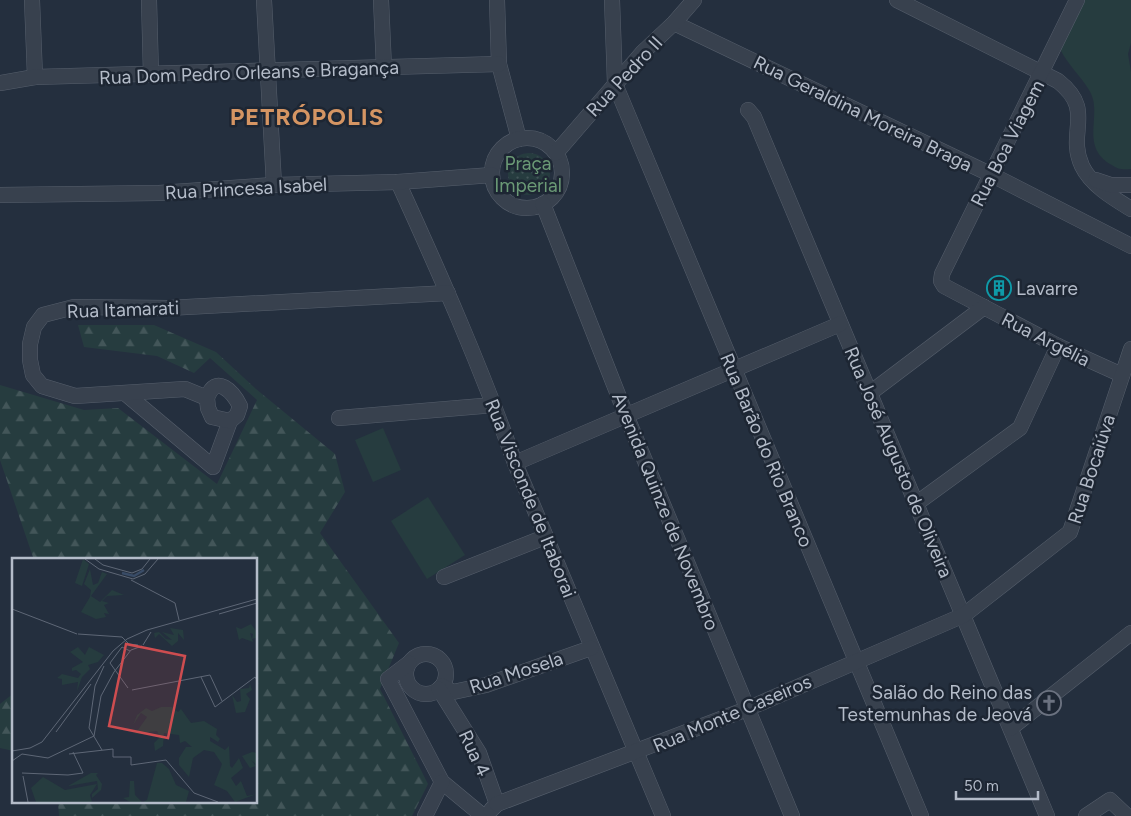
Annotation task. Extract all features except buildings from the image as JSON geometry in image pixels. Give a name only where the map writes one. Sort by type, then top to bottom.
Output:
[{"type":"street","points":[[32,0],[35,77]]},
{"type":"street","points":[[149,0],[151,75]]},
{"type":"street","points":[[264,0],[274,185]]},
{"type":"street","points":[[381,0],[384,68]]},
{"type":"street","points":[[497,0],[499,64],[519,139]]},
{"type":"street","points":[[612,0],[615,84]]},
{"type":"street","name":"Rua Pedro II","points":[[556,153],[643,52],[674,23],[694,0]]},
{"type":"street","points":[[897,0],[1042,74],[1071,91],[1077,102],[1077,149],[1081,164],[1089,177],[1131,209]]},
{"type":"street","name":"Rua Boa Viagem","points":[[944,286],[941,281],[942,274],[1077,0]]},
{"type":"street","name":"Rua Geraldina Moreira Braga","points":[[674,23],[992,175],[1131,246]]},
{"type":"street","name":"Rua Dom Pedro Orleans e Bragança","points":[[0,83],[35,77],[268,72],[499,64]]},
{"type":"street","name":"Rua Barão do Rio Branco","points":[[615,84],[921,816]]},
{"type":"street","name":"Rua José Augusto de Oliveira","points":[[748,110],[754,117],[1047,816]]},
{"type":"street","points":[[519,139],[539,140],[556,153],[561,163],[562,175],[559,187],[552,197],[543,204],[521,207],[510,203],[501,196],[495,186],[492,174],[499,152],[508,144],[519,139]]},
{"type":"street","name":"Rua Princesa Isabel","points":[[0,195],[159,192],[274,185],[398,182],[492,174]]},
{"type":"street","points":[[1089,177],[1111,185],[1131,185]]},
{"type":"street","name":"Rua Visconde de Itaborai","points":[[398,182],[448,294],[494,405],[545,537],[663,816]]},
{"type":"street","name":"Avenida Quinze de Novembro","points":[[543,204],[626,415],[792,816]]},
{"type":"street","name":"Rua Argélia","points":[[944,286],[1124,381]]},
{"type":"street","name":"Rua Itamarati","points":[[207,398],[185,388],[126,394],[75,396],[42,386],[33,375],[30,344],[34,327],[43,315],[74,307],[168,308],[448,294]]},
{"type":"street","points":[[870,392],[984,307]]},
{"type":"street","points":[[515,463],[840,324]]},
{"type":"street","points":[[917,503],[1020,428],[1058,346]]},
{"type":"street","name":"Rua Bocaiúva","points":[[1070,532],[1124,381],[1131,349]]},
{"type":"street","points":[[126,394],[213,467],[230,422],[237,415],[240,406],[234,393],[228,388],[215,387],[210,391],[207,398],[208,408],[212,417],[230,422]]},
{"type":"street","points":[[339,418],[494,405]]},
{"type":"street","name":"Rua Monte Caseiros","points":[[497,804],[747,709],[856,660],[964,615],[1070,532]]},
{"type":"street","points":[[444,578],[545,537]]},
{"type":"street","points":[[1011,728],[1131,633]]},
{"type":"street","name":"Rua Mosela","points":[[440,687],[454,692],[486,685],[591,648]]},
{"type":"street","points":[[409,662],[406,676],[412,688],[424,694],[440,687],[446,674],[438,657],[432,654],[419,654],[409,662],[388,679],[442,782],[484,816],[497,804]]},
{"type":"street","name":"Rua 4","points":[[440,687],[479,753],[497,804]]},
{"type":"street","points":[[425,816],[442,782]]},
{"type":"street","points":[[1086,816],[1110,800],[1127,816]]},
{"type":"green space","points":[[1081,0],[1131,0],[1131,43],[1128,54],[1131,72],[1131,169],[1122,169],[1110,164],[1101,156],[1096,148],[1093,99],[1089,90],[1060,49]]},
{"type":"green space","name":"Praça Imperial","points":[[525,153],[533,153],[544,159],[550,174],[544,189],[533,195],[525,195],[514,189],[508,178],[508,170],[514,159]]},
{"type":"green space","points":[[78,325],[154,325],[216,352],[256,389],[335,454],[345,492],[320,533],[399,643],[380,689],[428,784],[412,816],[59,816],[58,804],[258,804],[258,558],[33,558],[0,460],[0,385],[84,410],[118,408],[217,484],[257,400],[210,358],[194,373],[157,356],[84,347]]},
{"type":"green space","points":[[383,428],[401,470],[373,482],[355,440]]},
{"type":"green space","points":[[428,497],[465,555],[427,579],[391,521]]},
{"type":"green space","points":[[12,695],[12,751],[0,748],[0,704]]},
{"type":"place","name":"Lavarre","points":[[999,288]]},
{"type":"place","name":"Salão do Reino das Testemunhas de Jeová","points":[[1049,703]]},
{"type":"district","name":"PETRÓPOLIS","points":[[307,117]]}]
